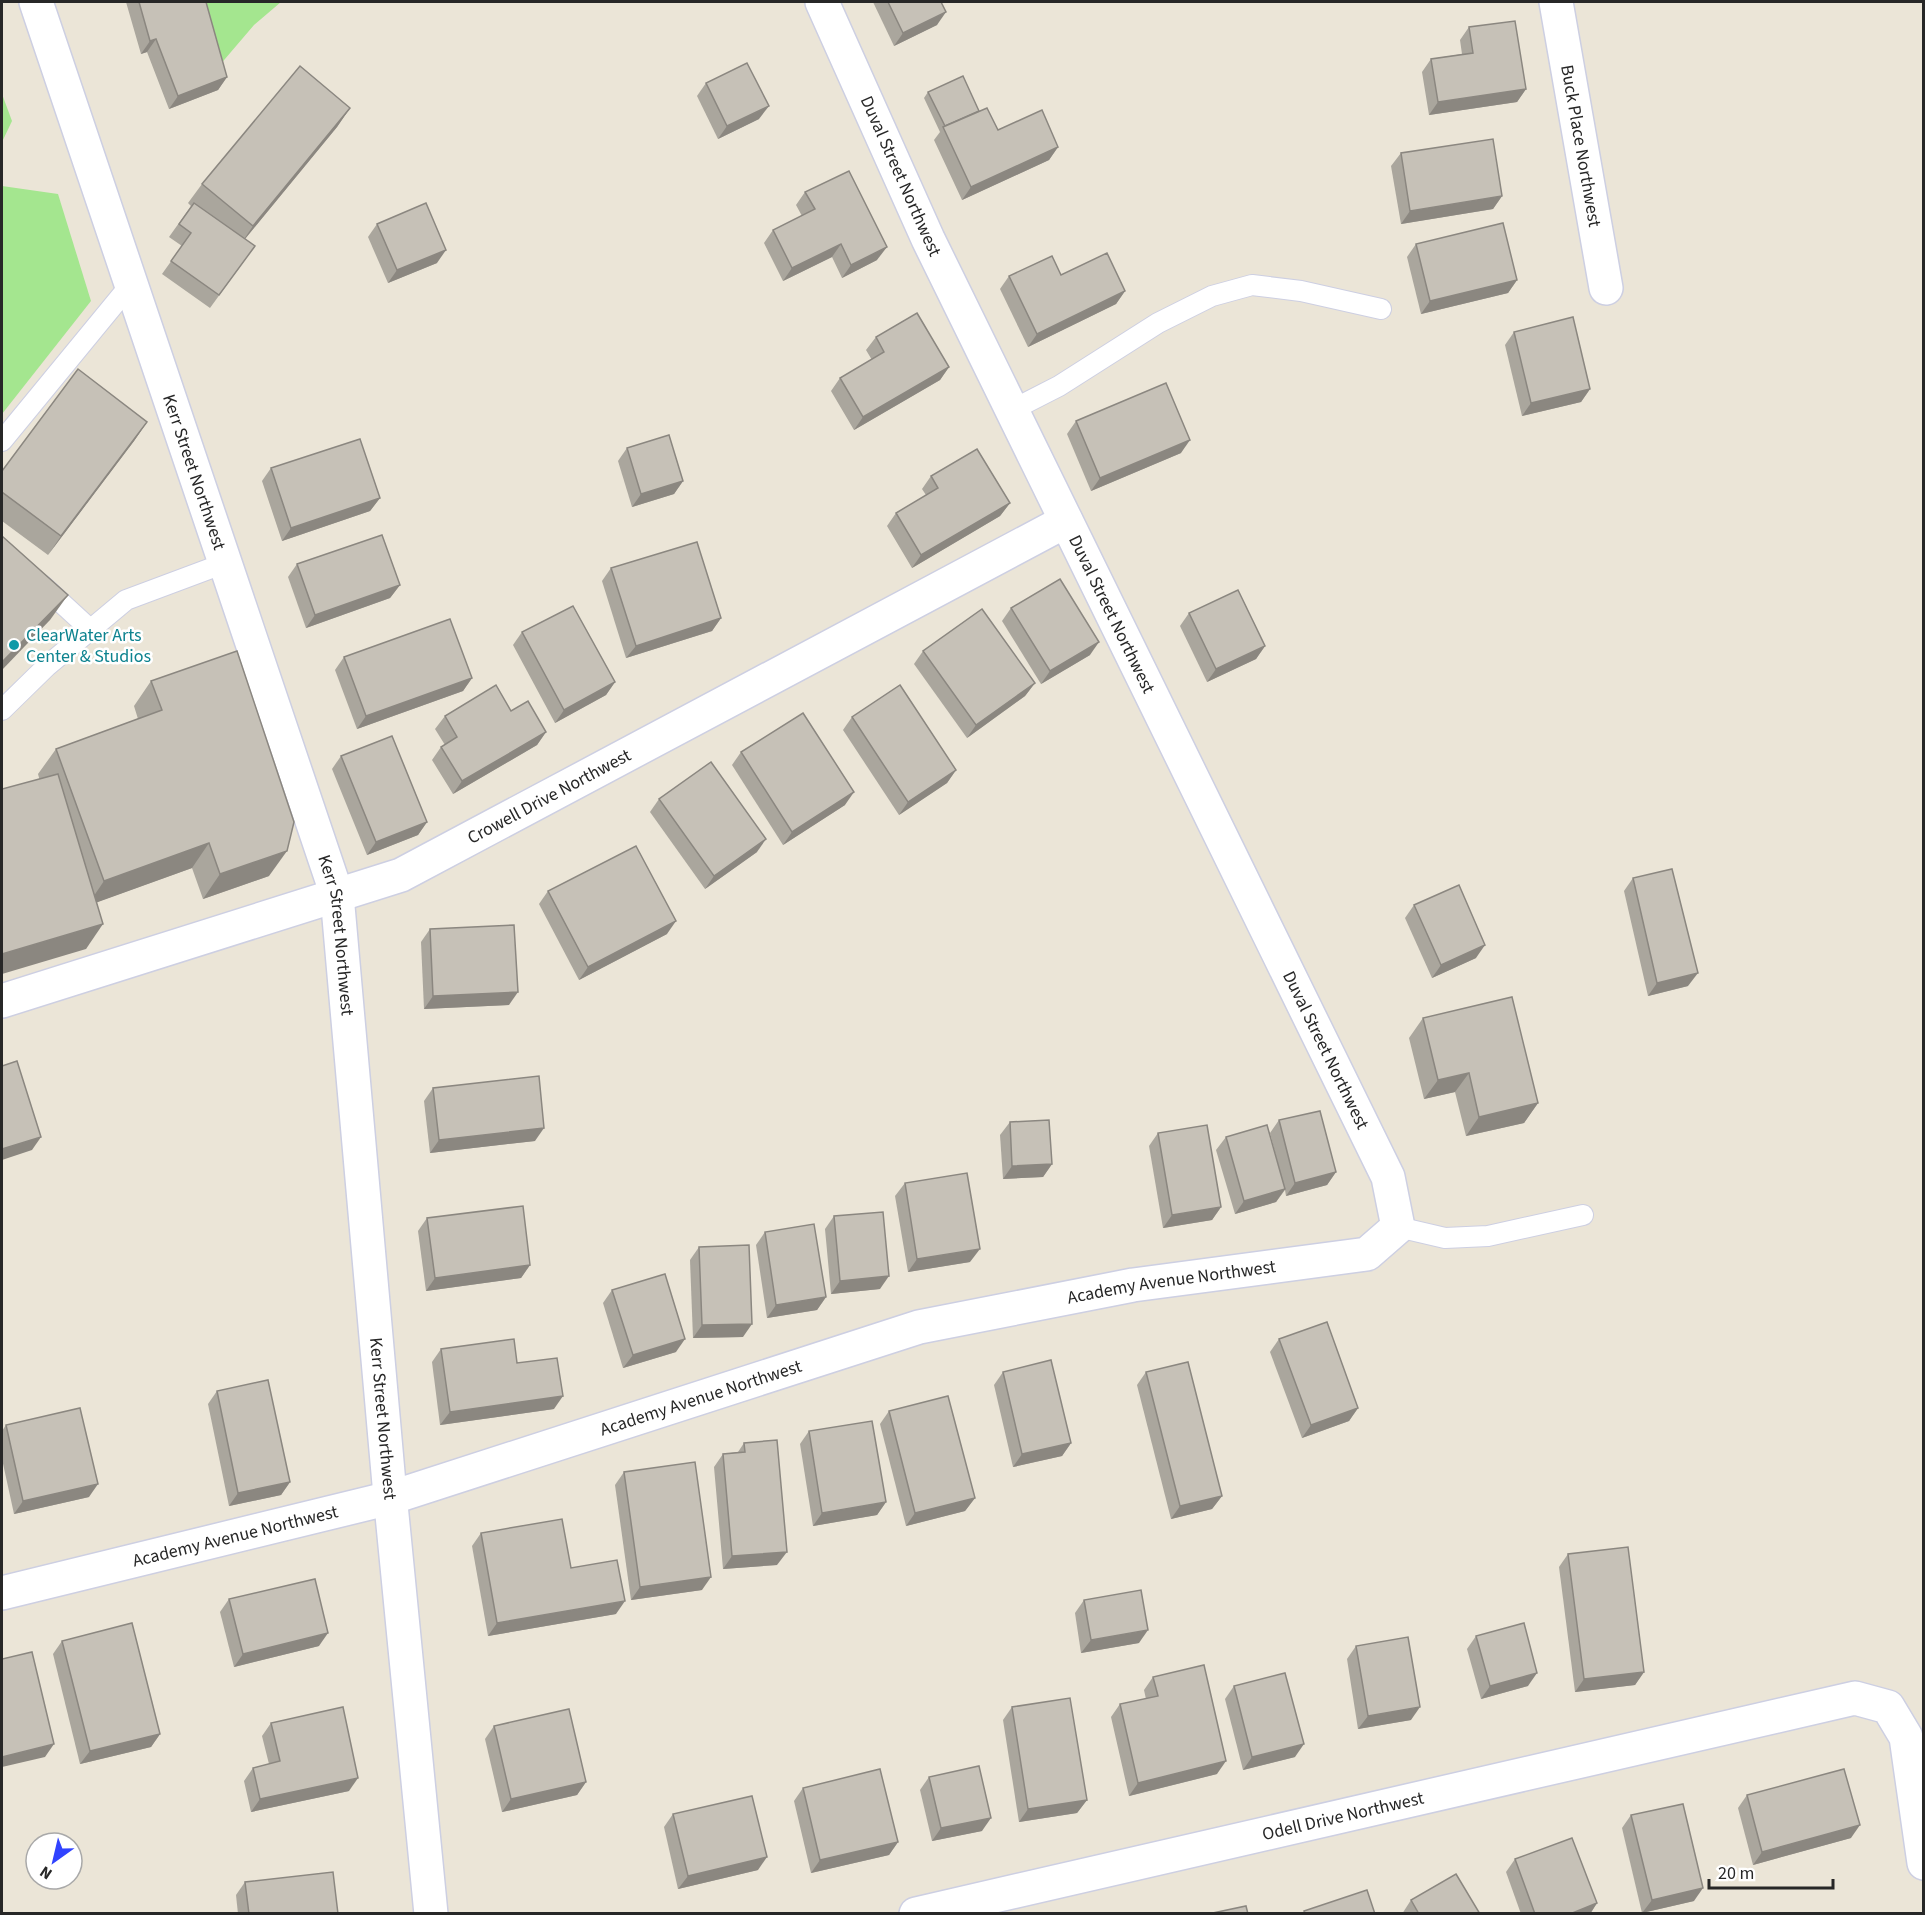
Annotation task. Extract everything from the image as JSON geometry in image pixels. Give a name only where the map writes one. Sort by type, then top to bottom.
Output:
[{"type":"street","name":"Kerr Street Northwest","points":[[36,2],[337,895],[390,1498],[431,1914]]},
{"type":"street","name":"Duval Street Northwest","points":[[822,2],[928,239],[1388,1177],[1398,1227]]},
{"type":"street","name":"Buck Place Northwest","points":[[1556,2],[1606,288]]},
{"type":"street","name":"Crowell Drive Northwest","points":[[2,1001],[401,875],[1066,521]]},
{"type":"street","name":"Academy Avenue Northwest","points":[[2,1593],[390,1498],[920,1327],[1133,1285],[1367,1254],[1398,1227]]},
{"type":"street","name":"Odell Drive Northwest","points":[[916,1914],[1855,1698],[1888,1707],[1906,1737],[1923,1863]]},
{"type":"lane","points":[[2,441],[131,284]]},
{"type":"lane","points":[[1012,410],[1059,386],[1158,323],[1212,296],[1252,285],[1301,291],[1382,309]]},
{"type":"lane","points":[[2,710],[126,600],[225,563]]},
{"type":"lane","points":[[26,570],[90,630]]},
{"type":"lane","points":[[1398,1227],[1445,1238],[1488,1236],[1583,1215]]},
{"type":"green space","points":[[193,2],[281,2],[254,25],[213,73]]},
{"type":"green space","points":[[2,94],[12,121],[2,142]]},
{"type":"green space","points":[[2,186],[58,194],[91,301],[2,414]]},
{"type":"building","points":[[139,2],[206,2],[227,77],[178,96],[156,39],[150,41]]},
{"type":"building","points":[[888,2],[941,2],[946,12],[903,33]]},
{"type":"building","points":[[1515,21],[1526,89],[1438,102],[1431,59],[1473,53],[1469,27]]},
{"type":"building","points":[[747,63],[769,106],[727,126],[706,83]]},
{"type":"building","points":[[300,66],[350,108],[253,226],[202,184]]},
{"type":"building","points":[[963,76],[979,111],[945,126],[928,92]]},
{"type":"building","points":[[987,108],[998,130],[1042,110],[1058,147],[971,187],[943,127]]},
{"type":"building","points":[[1493,139],[1502,196],[1410,211],[1401,153]]},
{"type":"building","points":[[849,171],[887,247],[851,265],[841,244],[792,268],[773,230],[815,209],[805,192]]},
{"type":"building","points":[[194,203],[255,246],[219,295],[171,261],[191,233],[179,224]]},
{"type":"building","points":[[426,203],[446,250],[397,270],[377,224]]},
{"type":"building","points":[[1503,223],[1517,280],[1430,301],[1416,244]]},
{"type":"building","points":[[1107,253],[1125,291],[1037,334],[1009,276],[1052,256],[1061,275]]},
{"type":"building","points":[[917,313],[949,367],[863,417],[840,378],[884,352],[876,337]]},
{"type":"building","points":[[1573,317],[1590,389],[1531,403],[1514,332]]},
{"type":"building","points":[[78,369],[147,422],[61,536],[2,492],[2,471]]},
{"type":"building","points":[[1166,383],[1190,440],[1100,478],[1076,421]]},
{"type":"building","points":[[669,435],[683,481],[641,494],[627,448]]},
{"type":"building","points":[[360,439],[380,498],[291,528],[271,468]]},
{"type":"building","points":[[977,449],[1010,503],[921,555],[896,513],[938,488],[931,476]]},
{"type":"building","points":[[382,535],[400,585],[315,615],[297,564]]},
{"type":"building","points":[[2,536],[68,595],[2,662]]},
{"type":"building","points":[[697,542],[721,618],[636,646],[611,568]]},
{"type":"building","points":[[1060,579],[1099,642],[1050,671],[1011,608]]},
{"type":"building","points":[[1238,590],[1265,646],[1216,669],[1189,613]]},
{"type":"building","points":[[573,606],[615,682],[564,710],[522,632]]},
{"type":"building","points":[[982,609],[1035,683],[976,725],[923,651]]},
{"type":"building","points":[[450,619],[472,678],[366,716],[344,657]]},
{"type":"building","points":[[237,651],[294,822],[287,851],[220,874],[209,843],[104,881],[56,749],[162,710],[151,681]]},
{"type":"building","points":[[496,685],[511,711],[528,701],[546,732],[462,781],[441,747],[457,737],[445,716]]},
{"type":"building","points":[[900,685],[956,770],[908,802],[852,717]]},
{"type":"building","points":[[803,713],[854,792],[792,832],[741,752]]},
{"type":"building","points":[[392,736],[427,822],[376,842],[341,756]]},
{"type":"building","points":[[711,762],[766,839],[714,876],[659,799]]},
{"type":"building","points":[[58,774],[103,924],[2,954],[2,789]]},
{"type":"building","points":[[636,846],[676,921],[588,967],[548,891]]},
{"type":"building","points":[[1672,869],[1698,973],[1657,983],[1633,878]]},
{"type":"building","points":[[1459,885],[1485,945],[1441,965],[1414,905]]},
{"type":"building","points":[[514,925],[518,992],[433,996],[430,929]]},
{"type":"building","points":[[1512,997],[1538,1103],[1479,1117],[1469,1073],[1438,1080],[1423,1018]]},
{"type":"building","points":[[17,1061],[41,1137],[2,1149],[2,1066]]},
{"type":"building","points":[[539,1076],[544,1128],[439,1140],[433,1088]]},
{"type":"building","points":[[1320,1111],[1336,1172],[1295,1183],[1279,1120]]},
{"type":"building","points":[[1049,1120],[1052,1164],[1012,1166],[1010,1122]]},
{"type":"building","points":[[1207,1125],[1221,1207],[1172,1215],[1158,1133]]},
{"type":"building","points":[[1267,1125],[1285,1189],[1244,1201],[1226,1137]]},
{"type":"building","points":[[967,1173],[980,1249],[917,1259],[905,1183]]},
{"type":"building","points":[[523,1206],[530,1265],[435,1278],[427,1218]]},
{"type":"building","points":[[883,1212],[889,1276],[840,1281],[834,1216]]},
{"type":"building","points":[[814,1224],[826,1297],[776,1305],[765,1232]]},
{"type":"building","points":[[749,1245],[752,1324],[702,1325],[699,1247]]},
{"type":"building","points":[[665,1274],[685,1339],[633,1355],[612,1290]]},
{"type":"building","points":[[1327,1322],[1358,1408],[1311,1425],[1279,1339]]},
{"type":"building","points":[[514,1339],[517,1363],[557,1358],[563,1396],[450,1412],[441,1349]]},
{"type":"building","points":[[1051,1360],[1071,1443],[1022,1454],[1003,1372]]},
{"type":"building","points":[[1188,1362],[1222,1496],[1180,1506],[1146,1372]]},
{"type":"building","points":[[268,1380],[290,1482],[238,1493],[217,1391]]},
{"type":"building","points":[[948,1396],[975,1498],[915,1513],[889,1411]]},
{"type":"building","points":[[80,1408],[98,1484],[23,1501],[6,1425]]},
{"type":"building","points":[[872,1421],[886,1502],[822,1513],[809,1431]]},
{"type":"building","points":[[777,1440],[787,1552],[732,1556],[723,1454],[745,1452],[744,1443]]},
{"type":"building","points":[[695,1462],[711,1577],[640,1587],[624,1472]]},
{"type":"building","points":[[562,1519],[571,1568],[617,1560],[625,1601],[497,1623],[481,1533]]},
{"type":"building","points":[[1628,1547],[1644,1672],[1584,1679],[1568,1554]]},
{"type":"building","points":[[315,1579],[328,1633],[243,1654],[229,1599]]},
{"type":"building","points":[[1141,1590],[1148,1630],[1091,1640],[1084,1600]]},
{"type":"building","points":[[132,1623],[160,1734],[90,1751],[62,1641]]},
{"type":"building","points":[[1524,1623],[1537,1673],[1490,1686],[1476,1636]]},
{"type":"building","points":[[1408,1637],[1420,1707],[1368,1716],[1356,1646]]},
{"type":"building","points":[[32,1652],[54,1744],[2,1757],[2,1659]]},
{"type":"building","points":[[1204,1665],[1226,1761],[1138,1783],[1120,1704],[1158,1696],[1153,1677]]},
{"type":"building","points":[[1285,1673],[1304,1744],[1252,1757],[1234,1686]]},
{"type":"building","points":[[1070,1698],[1087,1800],[1028,1809],[1012,1707]]},
{"type":"building","points":[[343,1707],[358,1778],[260,1799],[253,1768],[280,1761],[271,1723]]},
{"type":"building","points":[[569,1709],[586,1782],[511,1799],[494,1726]]},
{"type":"building","points":[[979,1766],[991,1818],[941,1828],[929,1777]]},
{"type":"building","points":[[880,1769],[898,1842],[820,1860],[803,1788]]},
{"type":"building","points":[[1844,1769],[1860,1825],[1762,1852],[1747,1795]]},
{"type":"building","points":[[752,1796],[767,1857],[688,1876],[673,1814]]},
{"type":"building","points":[[1683,1804],[1703,1888],[1652,1900],[1631,1815]]},
{"type":"building","points":[[1572,1838],[1597,1903],[1570,1914],[1535,1914],[1515,1859]]},
{"type":"building","points":[[333,1872],[338,1914],[249,1914],[245,1882]]},
{"type":"building","points":[[1456,1874],[1480,1914],[1419,1914],[1411,1900]]},
{"type":"building","points":[[1367,1890],[1375,1914],[1305,1914],[1304,1911]]},
{"type":"building","points":[[1246,1906],[1248,1914],[1208,1914]]},
{"type":"place","name":"ClearWater Arts Center & Studios","points":[[14,645]]}]
